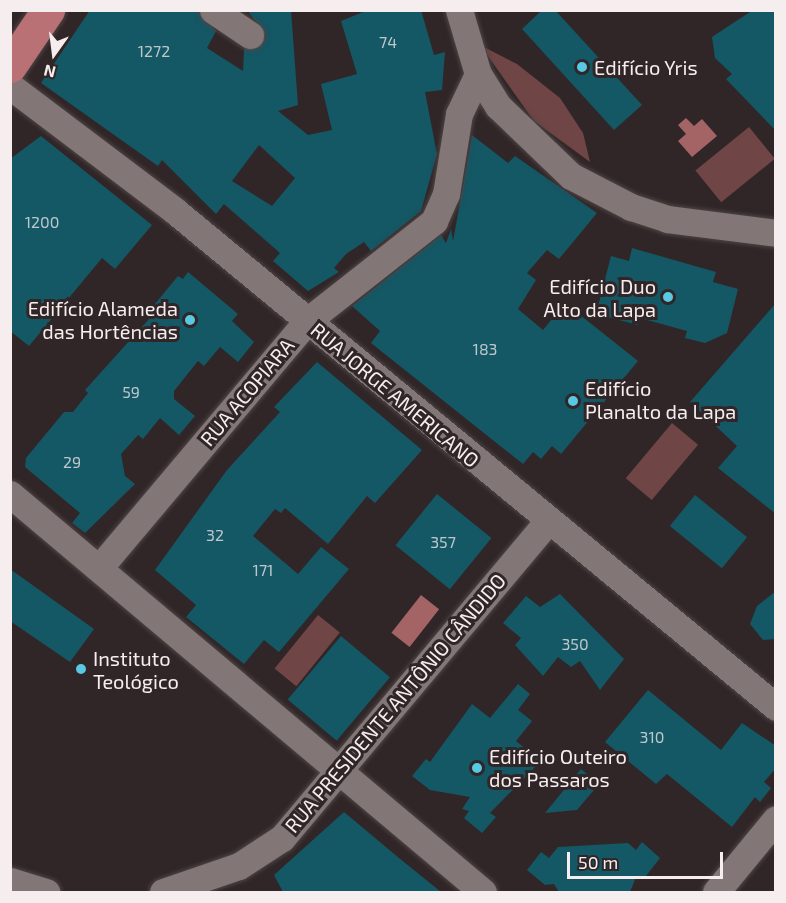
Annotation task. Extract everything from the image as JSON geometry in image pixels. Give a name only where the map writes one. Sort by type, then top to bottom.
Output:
[{"type":"main road","points":[[10,66],[48,10]]},
{"type":"street","points":[[213,10],[250,35]]},
{"type":"street","points":[[459,10],[478,74],[515,125],[572,176],[598,193],[667,219],[776,233]]},
{"type":"street","name":"RUA ACOPIARA","points":[[99,568],[307,321],[434,221],[446,194],[459,114],[478,74]]},
{"type":"street","name":"RUA JORGE AMERICANO","points":[[10,87],[307,321],[547,522],[776,707]]},
{"type":"street","points":[[10,494],[483,892]]},
{"type":"street","name":"RUA PRESIDENTE ANTÔNIO CÂNDIDO","points":[[163,892],[239,867],[262,853],[340,772],[547,522]]},
{"type":"street","points":[[716,892],[776,819]]},
{"type":"street","points":[[10,881],[46,892]]},
{"type":"shaded area","points":[[480,45],[517,64],[560,98],[583,133],[590,162],[534,121]]},
{"type":"shaded area","points":[[686,118],[694,126],[702,119],[717,136],[692,157],[678,141],[686,134],[678,125]]},
{"type":"shaded area","points":[[749,127],[775,159],[721,202],[695,170]]},
{"type":"shaded area","points":[[672,423],[698,445],[652,500],[626,478]]},
{"type":"shaded area","points":[[421,595],[439,609],[410,647],[391,633]]},
{"type":"shaded area","points":[[318,615],[340,633],[296,686],[275,669]]},
{"type":"building","points":[[90,10],[198,10],[216,31],[207,48],[243,71],[244,49],[257,49],[266,36],[247,10],[291,10],[298,105],[278,111],[308,135],[332,130],[321,84],[357,74],[341,21],[368,10],[421,10],[434,55],[445,52],[442,90],[425,92],[437,154],[421,211],[371,251],[364,242],[346,254],[334,268],[339,272],[308,291],[273,261],[280,253],[224,204],[216,214],[162,160],[158,166],[41,83]],"holes":[[[259,145],[295,178],[272,206],[232,181]]]},
{"type":"building","name":"Edifício Yris","points":[[542,10],[555,10],[642,105],[614,130],[522,29]]},
{"type":"building","points":[[753,10],[776,10],[776,131],[726,79],[732,74],[715,58],[712,37]]},
{"type":"building","points":[[472,135],[508,163],[515,156],[597,213],[559,259],[547,250],[527,273],[536,280],[518,309],[543,330],[565,303],[638,361],[561,454],[552,446],[541,459],[533,452],[523,464],[371,343],[380,331],[352,306],[441,235],[446,243],[451,229],[453,241]]},
{"type":"building","points":[[41,136],[152,225],[115,269],[102,258],[29,346],[10,331],[10,159]]},
{"type":"building","name":"Edifício Duo Alto da Lapa","points":[[632,248],[716,272],[713,282],[738,289],[727,333],[705,343],[685,338],[687,331],[640,318],[638,325],[596,314],[611,256],[629,261]]},
{"type":"building","points":[[188,272],[238,314],[232,321],[254,342],[238,362],[220,347],[204,366],[198,361],[174,391],[174,399],[195,416],[179,435],[160,418],[143,439],[138,435],[121,454],[125,476],[135,484],[85,533],[72,523],[80,513],[25,467],[26,458],[64,412],[73,412],[88,393],[85,390],[149,319],[145,316],[178,276],[183,279]]},
{"type":"building","points":[[776,303],[776,514],[718,468],[737,446],[690,402]]},
{"type":"building","points":[[317,362],[422,450],[375,503],[367,496],[328,544],[285,508],[281,513],[275,509],[253,536],[298,574],[321,547],[349,569],[279,652],[264,640],[244,664],[186,617],[196,605],[155,570],[227,470],[280,412],[274,407]]},
{"type":"building","points":[[437,494],[491,538],[450,589],[395,545]]},
{"type":"building","points":[[695,495],[747,537],[722,568],[670,526]]},
{"type":"building","points":[[10,569],[94,629],[70,662],[10,621]]},
{"type":"building","points":[[776,591],[776,639],[763,640],[750,624],[757,606]]},
{"type":"building","points":[[560,594],[624,659],[600,690],[580,661],[571,667],[558,657],[543,676],[515,645],[521,638],[503,623],[526,596],[540,607]]},
{"type":"building","points":[[341,636],[390,677],[337,741],[288,700]]},
{"type":"building","name":"Edifício Outeiro dos Passaros","points":[[518,684],[530,694],[518,710],[532,721],[516,741],[541,761],[490,813],[496,817],[482,833],[464,818],[469,811],[462,809],[470,797],[430,790],[412,776],[426,759],[430,762],[472,704],[490,718]]},
{"type":"building","points":[[648,690],[721,750],[742,723],[776,746],[776,768],[764,782],[771,788],[760,802],[755,797],[732,827],[667,774],[656,784],[605,742]]},
{"type":"building","points":[[581,769],[599,784],[577,810],[545,813]]},
{"type":"building","points":[[344,812],[441,892],[283,892],[274,875]]},
{"type":"building","points":[[642,842],[660,858],[646,876],[636,877],[630,892],[559,892],[554,884],[545,885],[527,870],[541,852],[549,858],[558,847],[628,843],[636,850]]},
{"type":"place","name":"Edifício Yris","points":[[582,67]]},
{"type":"place","name":"Edifício Duo Alto da Lapa","points":[[668,297]]},
{"type":"place","name":"Edifício Alameda das Hortências","points":[[190,320]]},
{"type":"place","name":"Edifício Planalto da Lapa","points":[[573,401]]},
{"type":"place","name":"Instituto Teológico","points":[[81,669]]},
{"type":"place","name":"Edifício Outeiro dos Passaros","points":[[477,768]]}]
